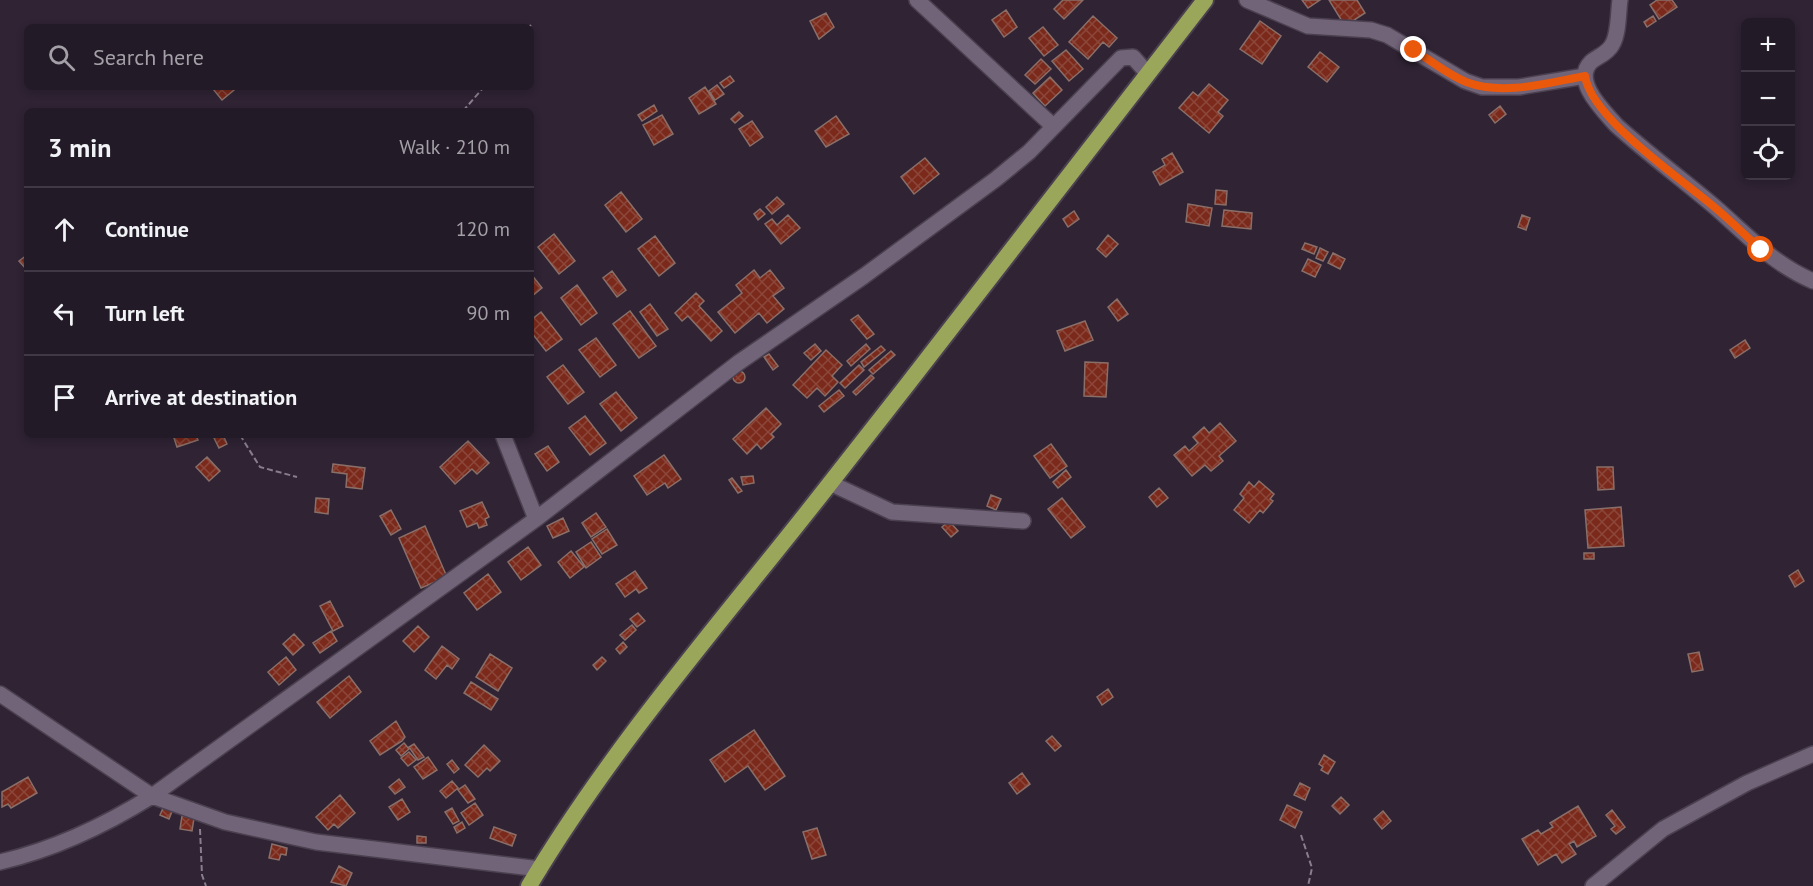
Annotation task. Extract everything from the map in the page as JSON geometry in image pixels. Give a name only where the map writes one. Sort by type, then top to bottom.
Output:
[{"type":"highway","points":[[536,880],[600,779],[669,686],[830,483],[1205,0]]},
{"type":"street","points":[[917,0],[1053,126]]},
{"type":"street","points":[[1247,0],[1308,26],[1371,30],[1387,35],[1406,44],[1451,74],[1482,87],[1519,87],[1585,76]]},
{"type":"street","points":[[1620,0],[1615,41],[1607,52],[1590,63],[1585,76],[1587,86],[1603,110],[1623,132],[1715,207],[1779,265],[1813,281]]},
{"type":"street","points":[[0,862],[73,840],[104,826],[152,796],[536,519],[738,363],[864,276],[996,179],[1029,152],[1123,57],[1133,57],[1148,74]]},
{"type":"street","points":[[504,438],[536,519]]},
{"type":"street","points":[[830,483],[892,512],[1023,521]]},
{"type":"street","points":[[0,694],[152,796],[199,814],[316,842],[536,880]]},
{"type":"street","points":[[1593,886],[1662,830],[1747,783],[1813,754]]},
{"type":"path","points":[[466,108],[481,90]]},
{"type":"path","points":[[242,438],[260,467],[297,477]]},
{"type":"path","points":[[199,814],[202,875],[206,886]]},
{"type":"path","points":[[1301,835],[1312,868],[1308,886]]},
{"type":"building","points":[[1063,0],[1083,0],[1064,19],[1054,9]]},
{"type":"building","points":[[1302,0],[1320,0],[1308,8]]},
{"type":"building","points":[[1329,0],[1357,0],[1365,13],[1345,26]]},
{"type":"building","points":[[1657,0],[1672,0],[1677,7],[1659,19],[1650,5]]},
{"type":"building","points":[[1006,10],[1017,27],[1004,37],[992,20]]},
{"type":"building","points":[[826,13],[834,27],[819,39],[810,21]]},
{"type":"building","points":[[1093,16],[1117,38],[1109,47],[1103,42],[1088,59],[1069,42]]},
{"type":"building","points":[[1653,16],[1656,21],[1647,27],[1644,22]]},
{"type":"building","points":[[1260,21],[1281,36],[1262,64],[1240,49]]},
{"type":"building","points":[[1043,27],[1058,45],[1044,56],[1029,38]]},
{"type":"building","points":[[1066,50],[1083,69],[1069,81],[1052,61]]},
{"type":"building","points":[[1320,52],[1339,67],[1327,82],[1308,67]]},
{"type":"building","points":[[1041,59],[1051,69],[1035,84],[1025,75]]},
{"type":"building","points":[[730,76],[734,81],[724,88],[720,83]]},
{"type":"building","points":[[1050,77],[1062,90],[1045,106],[1033,93]]},
{"type":"building","points":[[1209,84],[1228,100],[1218,112],[1223,116],[1209,133],[1179,108],[1193,92],[1198,96]]},
{"type":"building","points":[[717,85],[724,94],[715,100],[709,91]]},
{"type":"building","points":[[705,87],[716,104],[699,114],[689,98]]},
{"type":"building","points":[[214,90],[234,90],[222,100]]},
{"type":"building","points":[[654,105],[657,111],[642,121],[638,115]]},
{"type":"building","points":[[1500,106],[1506,114],[1495,123],[1489,115]]},
{"type":"building","points":[[739,112],[743,116],[735,123],[731,119]]},
{"type":"building","points":[[662,115],[673,134],[654,145],[643,125]]},
{"type":"building","points":[[836,116],[849,134],[826,147],[815,131]]},
{"type":"building","points":[[752,121],[763,137],[750,146],[739,129]]},
{"type":"building","points":[[1172,153],[1183,172],[1160,185],[1153,172],[1165,165],[1162,159]]},
{"type":"building","points":[[925,158],[939,174],[914,194],[901,177]]},
{"type":"building","points":[[1216,190],[1227,191],[1226,205],[1215,204]]},
{"type":"building","points":[[621,192],[642,219],[626,232],[605,205]]},
{"type":"building","points":[[777,197],[784,204],[772,214],[766,207]]},
{"type":"building","points":[[1188,204],[1212,208],[1209,226],[1186,222]]},
{"type":"building","points":[[760,209],[765,214],[758,220],[754,214]]},
{"type":"building","points":[[1224,210],[1252,213],[1251,229],[1222,226]]},
{"type":"building","points":[[1074,211],[1079,219],[1068,227],[1063,219]]},
{"type":"building","points":[[788,215],[800,228],[781,244],[765,224],[772,219],[777,225]]},
{"type":"building","points":[[1522,215],[1530,218],[1526,230],[1518,227]]},
{"type":"building","points":[[554,234],[575,261],[559,274],[538,247]]},
{"type":"building","points":[[1108,235],[1118,244],[1106,257],[1097,249]]},
{"type":"building","points":[[655,236],[675,263],[659,276],[638,249]]},
{"type":"building","points":[[1305,243],[1317,247],[1314,254],[1302,249]]},
{"type":"building","points":[[1320,248],[1328,252],[1323,261],[1316,258]]},
{"type":"building","points":[[1333,253],[1345,259],[1340,269],[1328,263]]},
{"type":"building","points":[[24,257],[24,267],[19,261]]},
{"type":"building","points":[[1308,259],[1321,265],[1315,277],[1302,271]]},
{"type":"building","points":[[754,270],[760,278],[770,270],[784,288],[773,296],[784,309],[767,323],[759,313],[735,333],[718,312],[742,293],[736,285]]},
{"type":"building","points":[[612,271],[626,290],[617,297],[603,278]]},
{"type":"building","points":[[534,278],[542,288],[534,295]]},
{"type":"building","points":[[577,285],[597,313],[581,325],[561,298]]},
{"type":"building","points":[[696,293],[704,301],[699,306],[722,331],[711,341],[688,316],[682,321],[675,313]]},
{"type":"building","points":[[1117,299],[1128,314],[1118,321],[1108,307]]},
{"type":"building","points":[[650,304],[668,329],[657,336],[640,312]]},
{"type":"building","points":[[630,311],[656,346],[639,358],[613,324]]},
{"type":"building","points":[[541,312],[562,339],[546,351],[534,336],[534,318]]},
{"type":"building","points":[[858,315],[874,334],[867,339],[851,320]]},
{"type":"building","points":[[1085,321],[1093,340],[1065,351],[1057,331]]},
{"type":"building","points":[[596,338],[616,365],[600,377],[579,350]]},
{"type":"building","points":[[1745,340],[1750,348],[1735,358],[1730,350]]},
{"type":"building","points":[[815,344],[821,351],[811,360],[804,353]]},
{"type":"building","points":[[866,344],[870,349],[851,366],[847,361]]},
{"type":"building","points":[[881,346],[885,350],[864,367],[861,362]]},
{"type":"building","points":[[826,350],[842,365],[832,376],[838,382],[825,396],[817,388],[807,398],[793,385]]},
{"type":"building","points":[[891,351],[895,355],[873,374],[869,370]]},
{"type":"building","points":[[769,354],[778,366],[773,370],[764,357]]},
{"type":"building","points":[[1085,362],[1108,363],[1106,397],[1084,396]]},
{"type":"building","points":[[563,365],[584,392],[568,404],[547,377]]},
{"type":"building","points":[[859,365],[864,370],[845,388],[840,383]]},
{"type":"building","points":[[741,371],[745,377],[741,383],[737,383],[733,375]]},
{"type":"building","points":[[871,375],[874,378],[856,395],[853,392]]},
{"type":"building","points":[[839,390],[844,396],[824,412],[819,406]]},
{"type":"building","points":[[616,392],[637,418],[621,431],[600,404]]},
{"type":"building","points":[[766,408],[781,424],[771,434],[774,437],[761,449],[757,444],[747,454],[733,439]]},
{"type":"building","points":[[585,416],[606,443],[590,455],[569,428]]},
{"type":"building","points":[[1220,423],[1236,441],[1219,456],[1223,461],[1211,471],[1205,465],[1192,476],[1174,455],[1185,446],[1189,451],[1198,443],[1193,437],[1204,427],[1209,433]]},
{"type":"building","points":[[174,438],[197,438],[198,440],[177,447]]},
{"type":"building","points":[[214,438],[224,438],[227,444],[219,448]]},
{"type":"building","points":[[468,441],[489,463],[477,474],[472,469],[455,484],[440,467]]},
{"type":"building","points":[[1051,444],[1067,466],[1050,478],[1034,456]]},
{"type":"building","points":[[548,446],[559,462],[547,471],[535,454]]},
{"type":"building","points":[[664,455],[681,479],[668,488],[665,483],[647,495],[634,476]]},
{"type":"building","points":[[207,457],[220,471],[209,481],[196,467]]},
{"type":"building","points":[[333,464],[365,468],[362,489],[346,487],[347,474],[332,472]]},
{"type":"building","points":[[1597,467],[1613,467],[1614,489],[1598,490]]},
{"type":"building","points":[[1066,470],[1071,477],[1058,488],[1053,482]]},
{"type":"building","points":[[753,476],[754,483],[743,485],[741,477]]},
{"type":"building","points":[[732,478],[742,491],[738,493],[729,480]]},
{"type":"building","points":[[1259,481],[1274,494],[1270,499],[1273,501],[1263,513],[1260,510],[1249,523],[1234,510],[1244,498],[1240,494],[1249,482],[1254,487]]},
{"type":"building","points":[[1159,488],[1168,498],[1157,507],[1149,497]]},
{"type":"building","points":[[991,495],[1001,499],[996,510],[987,506]]},
{"type":"building","points":[[316,498],[329,499],[328,514],[315,512]]},
{"type":"building","points":[[1062,498],[1085,527],[1071,538],[1048,509]]},
{"type":"building","points":[[482,502],[489,517],[485,519],[487,525],[479,528],[477,523],[467,527],[460,511]]},
{"type":"building","points":[[1621,507],[1624,546],[1588,548],[1585,510]]},
{"type":"building","points":[[391,510],[401,529],[391,535],[380,516]]},
{"type":"building","points":[[596,513],[606,527],[591,537],[582,523]]},
{"type":"building","points":[[563,518],[569,531],[553,538],[547,526]]},
{"type":"building","points":[[949,521],[958,531],[951,537],[942,527]]},
{"type":"building","points":[[425,526],[447,577],[421,588],[399,538]]},
{"type":"building","points":[[607,529],[617,545],[602,554],[592,539]]},
{"type":"building","points":[[591,542],[601,557],[586,568],[576,552]]},
{"type":"building","points":[[528,547],[541,565],[521,580],[508,562]]},
{"type":"building","points":[[571,551],[584,567],[570,578],[558,562]]},
{"type":"building","points":[[1584,553],[1594,553],[1594,559],[1584,559]]},
{"type":"building","points":[[1798,570],[1804,581],[1795,587],[1789,576]]},
{"type":"building","points":[[635,571],[647,588],[639,593],[636,589],[625,597],[616,584]]},
{"type":"building","points":[[488,574],[501,592],[477,610],[464,593]]},
{"type":"building","points":[[330,601],[343,626],[333,631],[320,606]]},
{"type":"building","points":[[638,613],[645,621],[637,627],[630,619]]},
{"type":"building","points":[[632,625],[636,630],[625,640],[620,635]]},
{"type":"building","points":[[418,626],[429,637],[414,652],[403,641]]},
{"type":"building","points":[[331,631],[337,641],[320,653],[313,643]]},
{"type":"building","points":[[294,634],[304,645],[293,655],[283,644]]},
{"type":"building","points":[[623,642],[627,647],[620,654],[616,649]]},
{"type":"building","points":[[442,646],[459,659],[452,669],[447,665],[436,679],[425,670]]},
{"type":"building","points":[[1699,652],[1703,670],[1692,672],[1688,654]]},
{"type":"building","points":[[490,654],[512,668],[498,691],[476,677]]},
{"type":"building","points":[[286,657],[296,670],[279,685],[268,672]]},
{"type":"building","points":[[602,657],[606,661],[597,670],[593,665]]},
{"type":"building","points":[[349,676],[361,692],[330,718],[317,702]]},
{"type":"building","points":[[471,682],[498,699],[491,710],[464,693]]},
{"type":"building","points":[[1108,689],[1113,697],[1102,705],[1097,697]]},
{"type":"building","points":[[396,721],[405,737],[380,755],[370,741]]},
{"type":"building","points":[[754,730],[785,776],[765,790],[748,766],[725,782],[710,760]]},
{"type":"building","points":[[1052,736],[1061,746],[1055,751],[1046,741]]},
{"type":"building","points":[[404,743],[409,749],[401,756],[396,750]]},
{"type":"building","points":[[414,744],[424,757],[418,760],[409,747]]},
{"type":"building","points":[[484,745],[500,761],[490,771],[487,768],[478,777],[465,765]]},
{"type":"building","points":[[409,752],[416,760],[408,766],[401,758]]},
{"type":"building","points":[[1324,755],[1335,762],[1328,774],[1321,770],[1323,767],[1319,764]]},
{"type":"building","points":[[428,757],[437,770],[423,779],[414,767]]},
{"type":"building","points":[[452,760],[459,769],[454,773],[447,764]]},
{"type":"building","points":[[1022,773],[1030,784],[1017,794],[1009,783]]},
{"type":"building","points":[[28,777],[37,793],[11,808],[8,804],[2,807],[2,792]]},
{"type":"building","points":[[399,779],[405,787],[395,794],[389,787]]},
{"type":"building","points":[[452,781],[458,788],[446,798],[440,791]]},
{"type":"building","points":[[1300,783],[1310,788],[1305,800],[1294,795]]},
{"type":"building","points":[[465,785],[475,799],[468,803],[458,790]]},
{"type":"building","points":[[340,795],[355,813],[338,828],[334,824],[328,830],[316,817]]},
{"type":"building","points":[[1341,797],[1349,805],[1340,814],[1332,806]]},
{"type":"building","points":[[402,799],[410,812],[398,820],[389,807]]},
{"type":"building","points":[[475,803],[483,815],[469,825],[461,813]]},
{"type":"building","points":[[1287,805],[1302,812],[1295,828],[1280,820]]},
{"type":"building","points":[[164,806],[173,809],[169,819],[160,815]]},
{"type":"building","points":[[1578,806],[1596,836],[1577,847],[1574,841],[1569,844],[1576,854],[1562,863],[1556,854],[1538,865],[1522,839],[1538,830],[1541,834],[1553,827],[1550,823]]},
{"type":"building","points":[[452,808],[459,821],[453,824],[445,812]]},
{"type":"building","points":[[1612,810],[1625,827],[1616,834],[1611,829],[1615,826],[1606,815]]},
{"type":"building","points":[[1383,811],[1391,821],[1382,829],[1374,819]]},
{"type":"building","points":[[182,816],[194,818],[192,831],[180,829]]},
{"type":"building","points":[[462,822],[465,828],[457,833],[454,827]]},
{"type":"building","points":[[494,827],[516,835],[512,846],[490,838]]},
{"type":"building","points":[[817,828],[826,855],[812,859],[803,832]]},
{"type":"building","points":[[417,836],[426,837],[426,843],[417,843]]},
{"type":"building","points":[[272,844],[287,848],[286,855],[281,854],[279,860],[269,858]]},
{"type":"building","points":[[339,866],[352,873],[346,886],[331,882]]},
{"type":"route","points":[[1414,50],[1451,74],[1482,87],[1519,87],[1585,76],[1587,86],[1616,125],[1715,207],[1761,250]]}]
